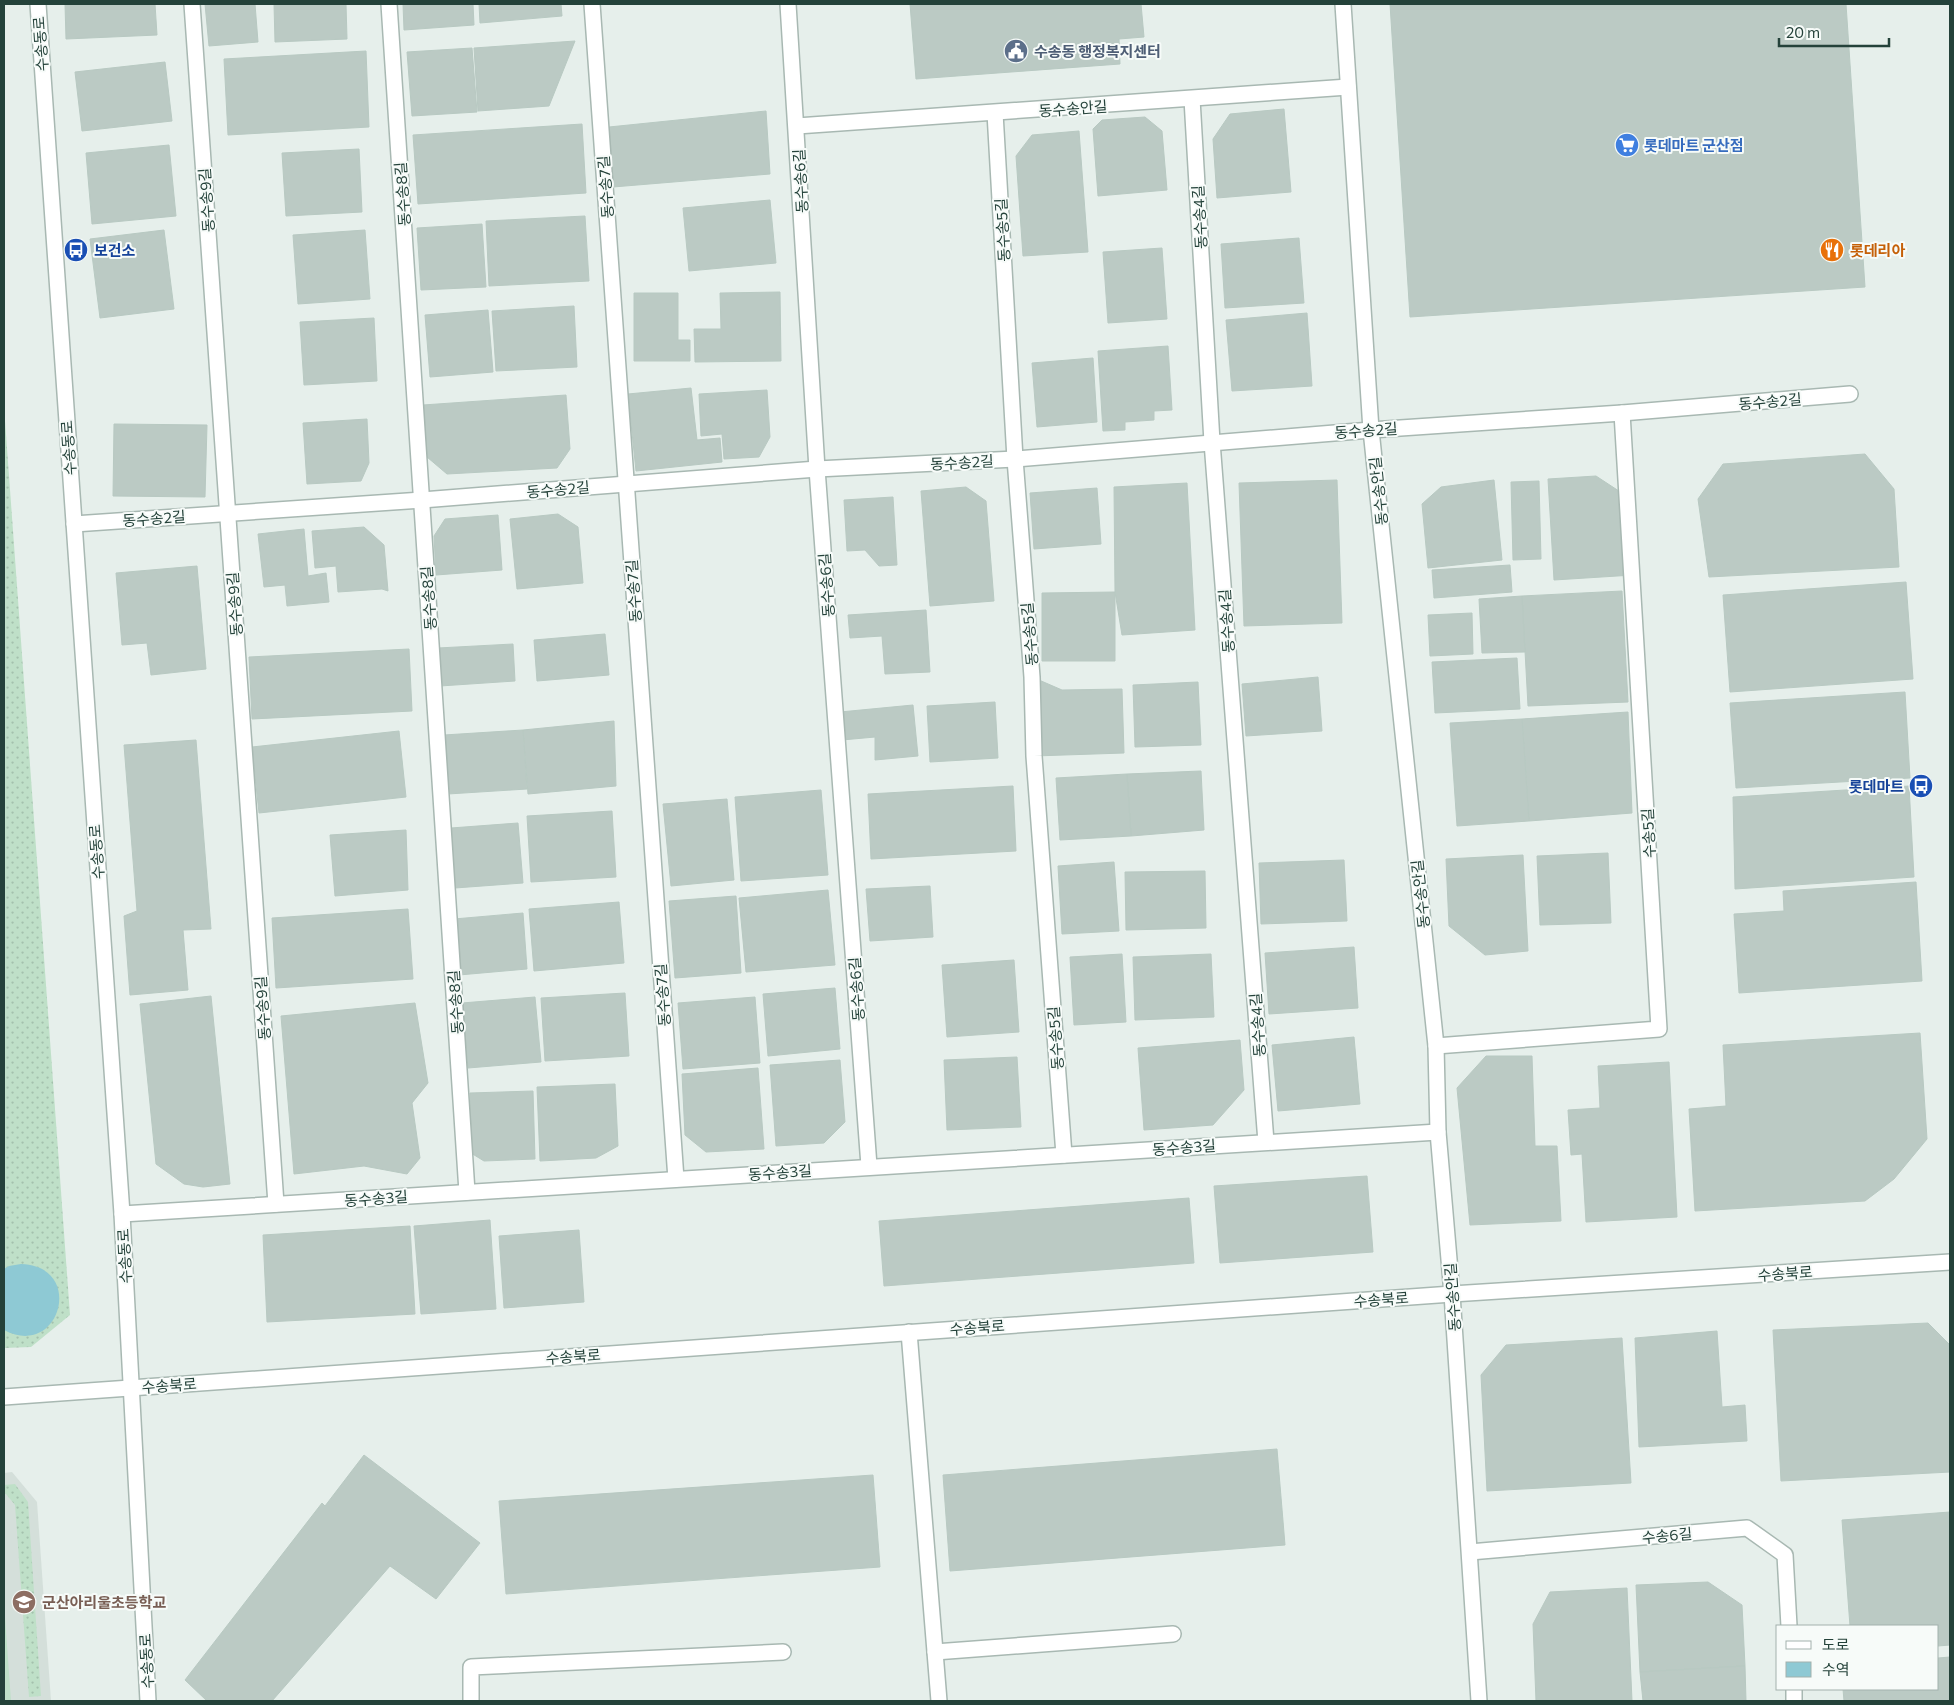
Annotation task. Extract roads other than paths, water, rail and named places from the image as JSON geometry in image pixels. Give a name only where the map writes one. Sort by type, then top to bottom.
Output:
[{"type":"street","name":"수송동로","points":[[38,4],[122,1214],[148,1701]]},
{"type":"street","name":"동수송9길","points":[[192,4],[276,1204]]},
{"type":"street","name":"동수송8길","points":[[389,4],[467,1192]]},
{"type":"street","name":"동수송7길","points":[[592,4],[676,1179]]},
{"type":"street","name":"동수송6길","points":[[788,4],[817,469],[869,1166]]},
{"type":"street","name":"동수송안길","points":[[1342,4],[1371,430],[1436,1046],[1438,1132],[1452,1294],[1480,1701]]},
{"type":"street","name":"동수송안길","points":[[797,126],[1348,87]]},
{"type":"street","name":"동수송4길","points":[[1192,99],[1212,442],[1266,1142]]},
{"type":"street","name":"동수송5길","points":[[995,113],[1015,459],[1032,677],[1034,756],[1064,1155]]},
{"type":"street","name":"동수송2길","points":[[74,524],[422,500],[817,469],[1015,459],[1212,442],[1622,413],[1850,394]]},
{"type":"street","name":"수송5길","points":[[1436,1046],[1659,1029],[1622,413]]},
{"type":"street","name":"동수송3길","points":[[122,1214],[1438,1132]]},
{"type":"street","name":"수송북로","points":[[4,1397],[1452,1294],[1950,1262]]},
{"type":"street","points":[[909,1332],[939,1701]]},
{"type":"street","name":"수송6길","points":[[1470,1552],[1747,1528],[1784,1555],[1789,1625]]},
{"type":"street","points":[[935,1652],[1173,1634]]},
{"type":"street","points":[[471,1701],[471,1667],[783,1652]]},
{"type":"water","points":[[21,1264],[41,1269],[54,1279],[59,1294],[58,1309],[51,1323],[39,1333],[23,1336],[4,1330],[4,1269]]},
{"type":"place","name":"수송동 행정복지센터","points":[[1016,51]]},
{"type":"place","name":"롯데마트 군산점","points":[[1627,145]]},
{"type":"place","name":"보건소","points":[[76,250]]},
{"type":"place","name":"롯데리아","points":[[1832,250]]},
{"type":"place","name":"롯데마트","points":[[1921,786]]},
{"type":"place","name":"군산아리울초등학교","points":[[24,1602]]}]
